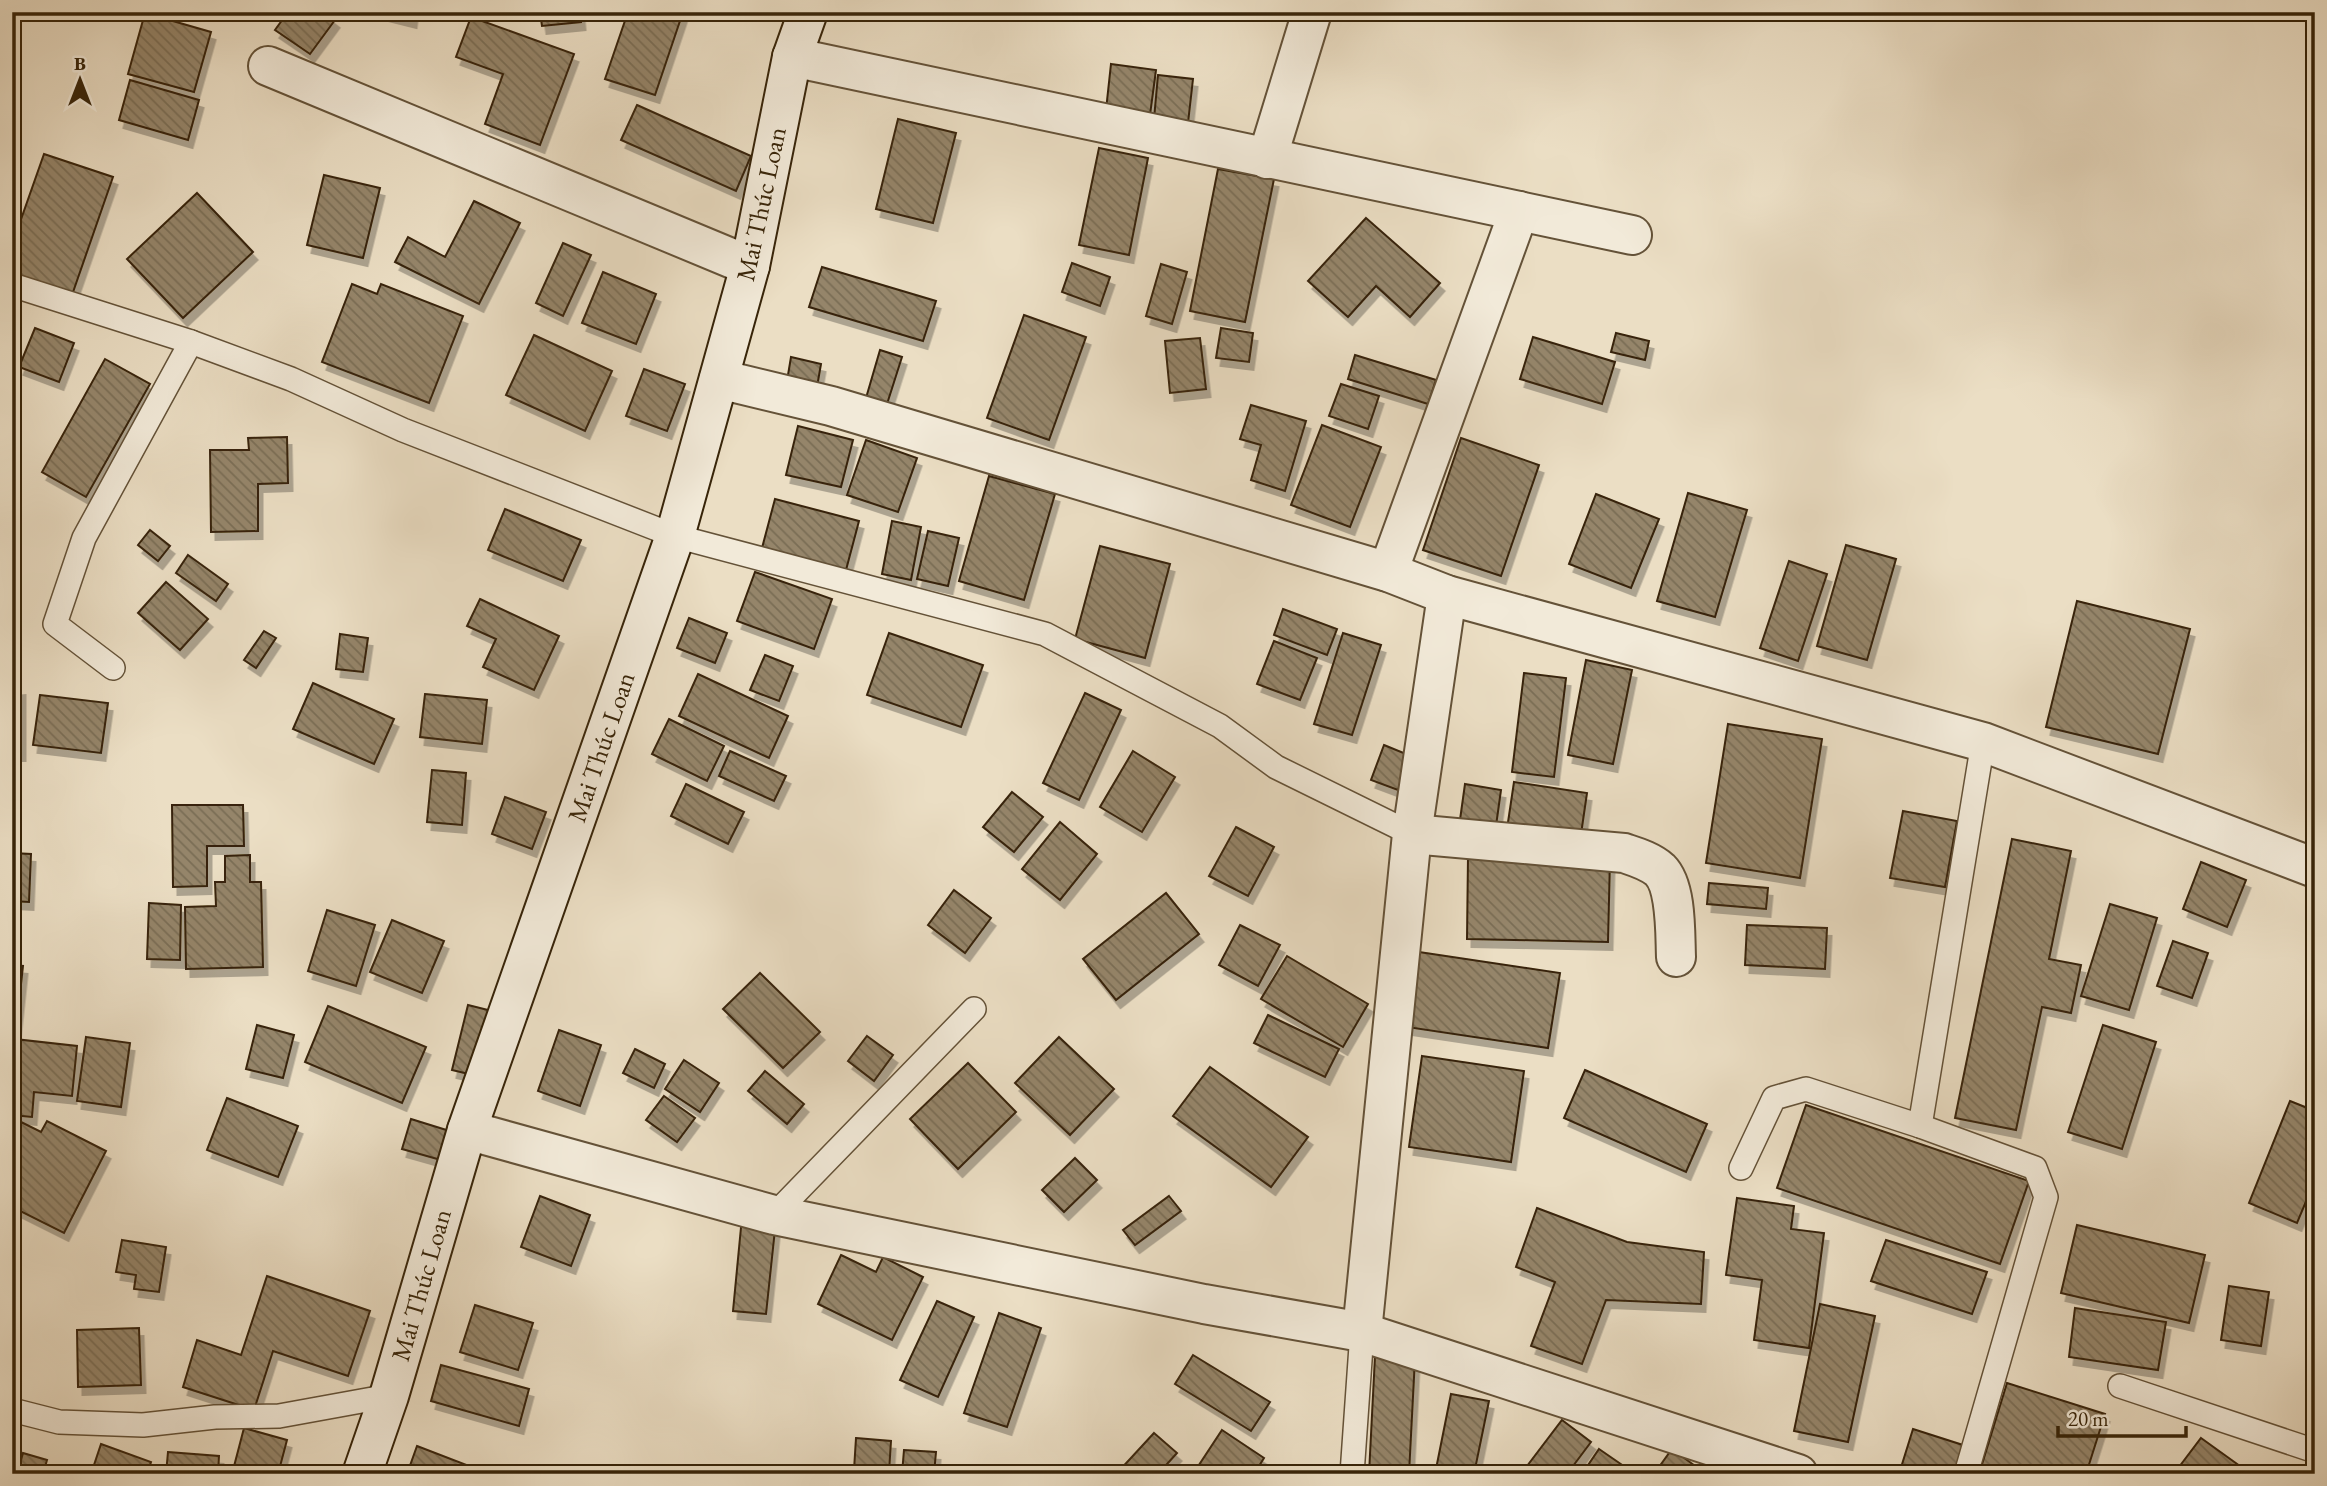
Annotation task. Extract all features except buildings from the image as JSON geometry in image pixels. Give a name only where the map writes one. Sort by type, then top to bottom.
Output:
[{"type":"street","name":"Mai Thúc Loan","points":[[362,1474],[467,1130],[675,536],[750,266],[792,57],[808,12]]},
{"type":"street","points":[[1267,159],[1312,12]]},
{"type":"street","points":[[792,57],[1632,235]]},
{"type":"street","points":[[268,66],[750,266]]},
{"type":"street","points":[[1388,572],[1519,211]]},
{"type":"street","points":[[719,379],[831,406],[1388,572],[1447,595],[1983,742],[2315,868]]},
{"type":"street","points":[[1362,1332],[1412,834],[1447,595]]},
{"type":"street","points":[[1412,834],[1624,853],[1648,862],[1661,871],[1669,886],[1674,912],[1676,957]]},
{"type":"street","points":[[467,1130],[774,1215],[1204,1304],[1362,1332],[1798,1474]]},
{"type":"lane","points":[[12,285],[191,342],[291,379],[403,430],[675,536],[1045,634],[1220,726],[1276,767],[1412,834]]},
{"type":"lane","points":[[113,668],[55,624],[84,538],[191,342]]},
{"type":"lane","points":[[1920,1126],[1983,742]]},
{"type":"lane","points":[[774,1215],[974,1009]]},
{"type":"lane","points":[[1741,1168],[1774,1098],[1806,1089],[1920,1126],[2035,1168],[2046,1197],[1966,1474]]},
{"type":"lane","points":[[1352,1474],[1362,1332]]},
{"type":"lane","points":[[2119,1386],[2315,1451]]},
{"type":"lane","points":[[12,1410],[58,1422],[143,1425],[215,1417],[279,1416],[388,1396]]}]
